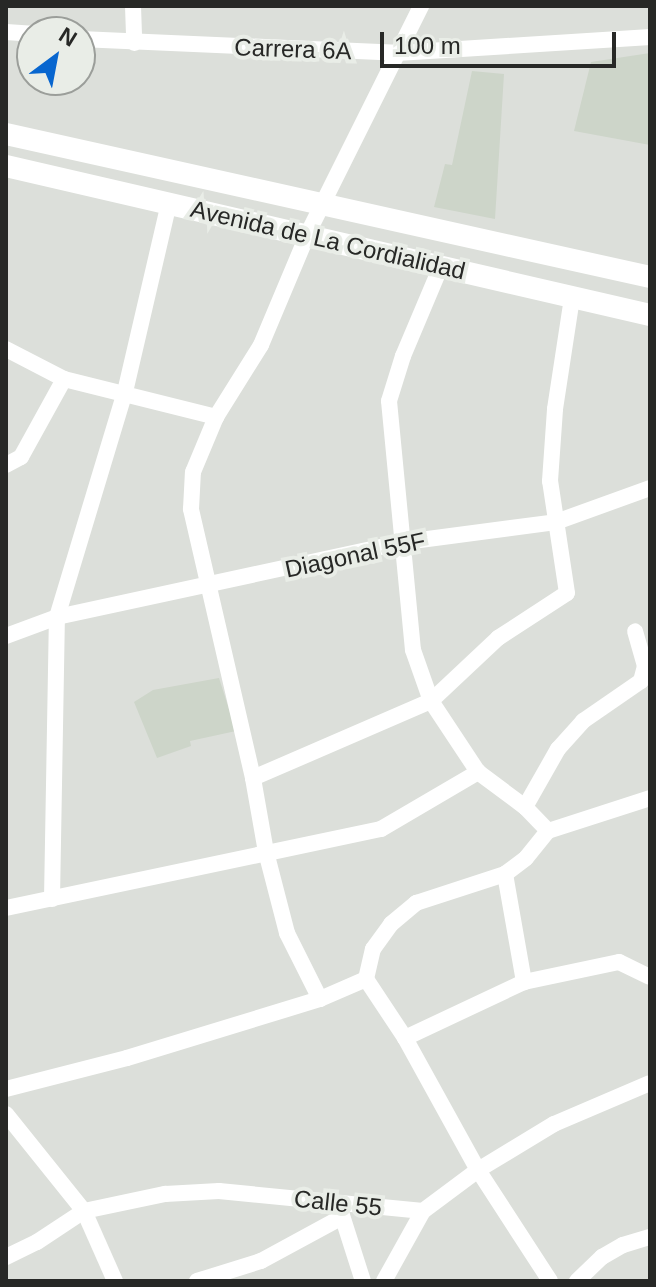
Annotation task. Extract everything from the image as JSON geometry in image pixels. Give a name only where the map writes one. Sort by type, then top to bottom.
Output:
[{"type":"main road","name":"Avenida de La Cordialidad","points":[[6,134],[650,277]]},
{"type":"main road","name":"Avenida de La Cordialidad","points":[[6,166],[308,233],[650,315]]},
{"type":"street","points":[[133,6],[134,43]]},
{"type":"street","points":[[320,999],[287,933],[266,852],[253,778],[191,509],[193,472],[216,417],[261,345],[308,233],[421,6]]},
{"type":"street","name":"Carrera 6A","points":[[96,40],[397,53],[650,37]]},
{"type":"street","points":[[52,899],[57,617],[125,392],[169,203]]},
{"type":"street","points":[[441,266],[403,356],[389,401],[413,650],[431,701],[478,772],[525,807],[548,831]]},
{"type":"street","points":[[253,778],[431,701],[498,638],[567,593],[550,481],[552,441],[572,298]]},
{"type":"street","points":[[6,349],[64,379],[216,417]]},
{"type":"street","points":[[6,465],[21,457],[64,379]]},
{"type":"street","name":"Diagonal 55F","points":[[6,636],[57,617],[405,542],[556,522],[650,488]]},
{"type":"street","points":[[525,807],[558,749],[574,730],[641,681],[645,666],[635,631]]},
{"type":"street","points":[[6,908],[381,829],[478,772]]},
{"type":"street","points":[[550,1281],[478,1170],[405,1038],[366,979],[373,949],[391,924],[416,903],[505,874],[526,858],[548,831],[650,798]]},
{"type":"street","points":[[505,874],[524,982]]},
{"type":"street","points":[[405,1038],[524,982],[619,962],[650,977]]},
{"type":"street","points":[[6,1089],[127,1058],[320,999],[366,979]]},
{"type":"street","points":[[384,1281],[423,1211],[478,1170],[554,1124],[650,1083]]},
{"type":"street","points":[[6,1114],[84,1211],[115,1281]]},
{"type":"street","name":"Calle 55","points":[[6,1257],[37,1242],[84,1211],[165,1194],[219,1191],[340,1210],[423,1211]]},
{"type":"street","points":[[197,1281],[261,1261],[340,1210],[363,1281]]},
{"type":"street","points":[[577,1281],[623,1245],[650,1237]]},
{"type":"shaded area","points":[[650,53],[650,145],[574,131],[591,62]]},
{"type":"shaded area","points":[[472,71],[504,74],[495,219],[434,207],[445,164],[452,165]]},
{"type":"shaded area","points":[[219,678],[236,731],[190,741],[191,746],[157,758],[134,702],[153,690]]}]
